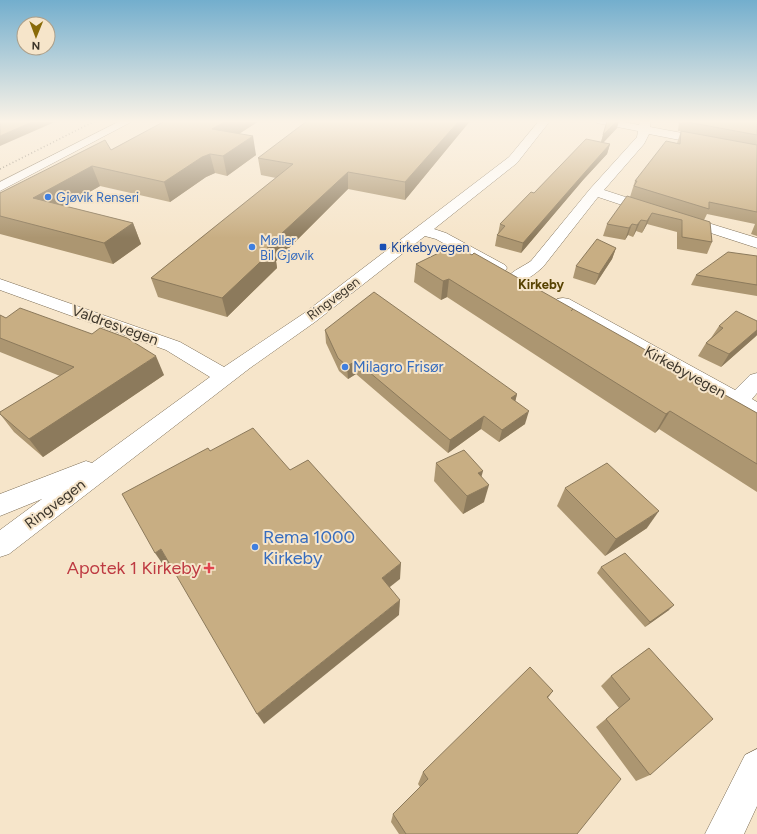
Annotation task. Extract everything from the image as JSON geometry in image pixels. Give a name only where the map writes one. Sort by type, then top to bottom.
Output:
[{"type":"street","points":[[0,187],[53,160]]},
{"type":"street","name":"Ringvegen","points":[[0,545],[225,377],[309,318],[513,160]]},
{"type":"street","points":[[516,277],[529,271],[537,264],[595,192],[624,160]]},
{"type":"street","points":[[595,192],[757,243]]},
{"type":"street","name":"Kirkebyvegen","points":[[423,230],[441,236],[757,412]]},
{"type":"street","name":"Valdresvegen","points":[[0,284],[173,346],[225,377]]},
{"type":"street","points":[[738,401],[757,380]]},
{"type":"street","name":"Ringvegen","points":[[0,505],[110,462]]},
{"type":"street","points":[[724,834],[757,767]]},
{"type":"building","points":[[66,160],[198,160],[164,182],[92,166],[33,198],[133,223],[104,243],[0,216],[0,193]]},
{"type":"building","points":[[269,160],[425,160],[405,182],[348,172],[267,247],[274,249],[222,298],[151,278],[293,164]]},
{"type":"building","points":[[566,160],[596,160],[523,243],[497,235],[505,226],[500,224],[531,192],[534,193]]},
{"type":"building","points":[[651,160],[757,160],[757,212],[709,202],[709,209],[634,186],[637,181],[635,181]]},
{"type":"building","points":[[627,196],[710,222],[712,242],[682,237],[682,220],[652,213],[647,221],[641,220],[637,225],[632,224],[629,228],[607,224]]},
{"type":"building","points":[[597,239],[616,248],[599,274],[576,266]]},
{"type":"building","points":[[455,245],[472,255],[474,253],[757,413],[757,464],[670,411],[666,414],[449,279],[443,281],[416,264]]},
{"type":"building","points":[[728,252],[757,256],[757,285],[696,275]]},
{"type":"building","points":[[374,292],[517,394],[511,398],[529,411],[502,430],[484,416],[450,440],[356,361],[347,366],[338,358],[325,330]]},
{"type":"building","points":[[20,308],[92,334],[100,328],[127,338],[156,356],[29,439],[0,414],[0,412],[74,367],[0,338],[0,315],[6,318]]},
{"type":"building","points":[[736,311],[757,321],[757,330],[729,354],[706,343],[723,328],[719,326]]},
{"type":"building","points":[[253,428],[290,470],[308,460],[401,563],[382,578],[400,600],[257,714],[161,549],[155,553],[122,494],[208,448],[210,451]]},
{"type":"building","points":[[464,450],[483,471],[478,473],[489,485],[467,496],[436,463]]},
{"type":"building","points":[[607,463],[659,511],[616,539],[565,488]]},
{"type":"building","points":[[625,553],[674,605],[650,622],[601,567]]},
{"type":"building","points":[[649,648],[713,719],[650,775],[606,719],[630,699],[611,676]]},
{"type":"building","points":[[530,667],[553,691],[547,697],[621,779],[577,834],[406,834],[393,814],[428,779],[423,772]]},
{"type":"railway","points":[[0,169],[18,160]]},
{"type":"place","name":"Gjøvik Renseri","points":[[48,197]]},
{"type":"place","name":"Møller Bil Gjøvik","points":[[252,247]]},
{"type":"place","name":"Kirkebyvegen","points":[[383,247]]},
{"type":"place","name":"Milagro Frisør","points":[[345,367]]},
{"type":"place","name":"Rema 1000 Kirkeby","points":[[255,547]]},
{"type":"place","name":"Apotek 1 Kirkeby","points":[[209,568]]},
{"type":"district","name":"Kirkeby","points":[[541,284]]}]
